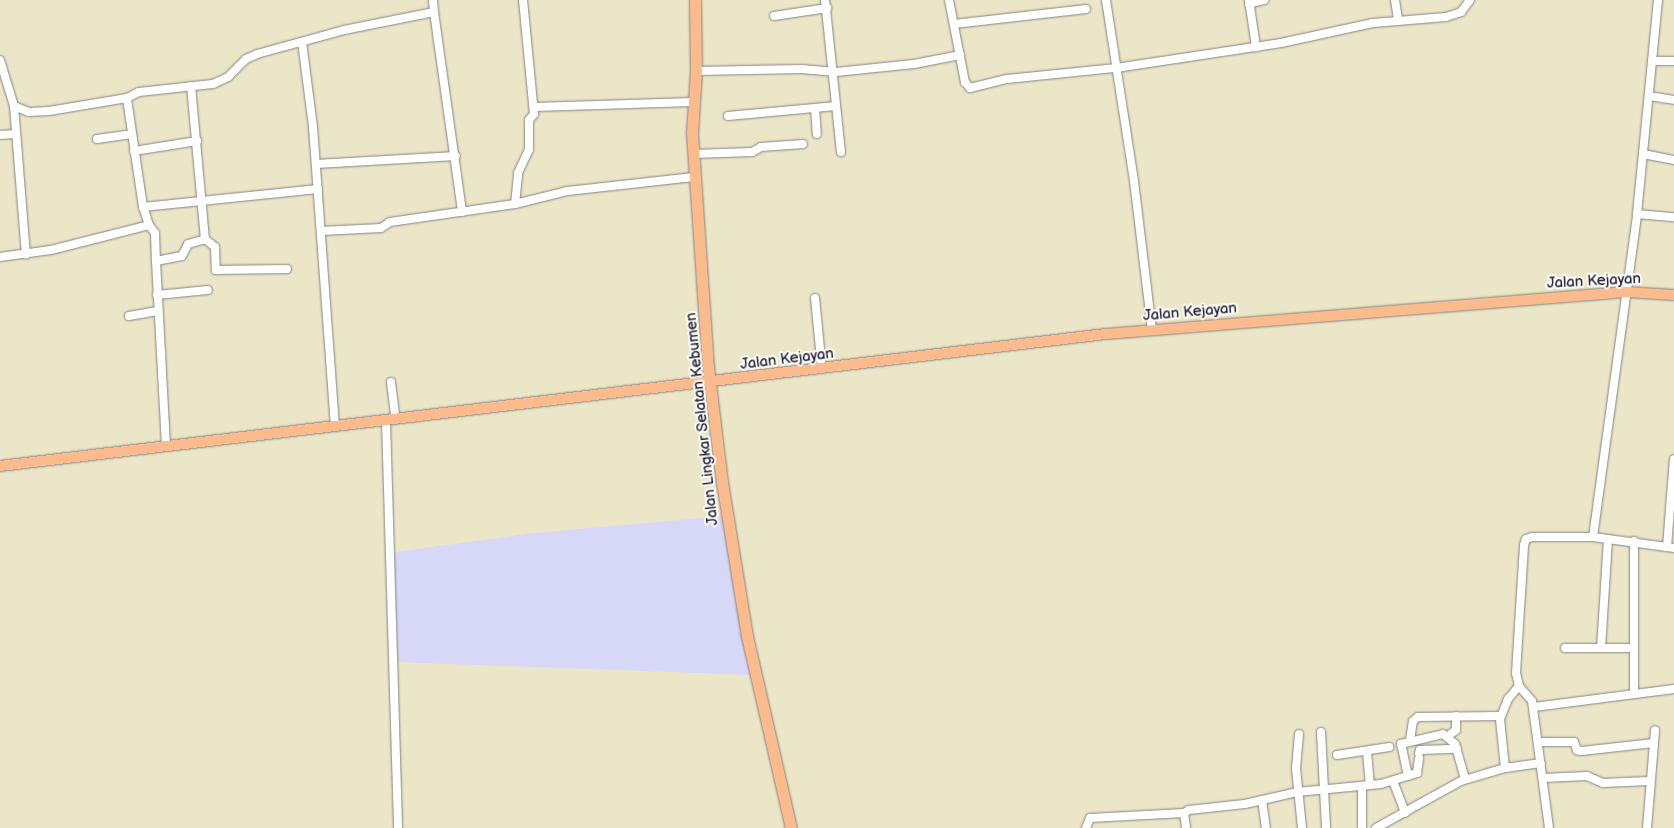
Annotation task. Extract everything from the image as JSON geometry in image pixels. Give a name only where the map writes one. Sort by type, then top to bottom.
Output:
[{"type":"highway","name":"Jalan Lingkar Selatan Kebumen","points":[[695,0],[696,71],[693,102],[693,154],[710,383],[722,482],[747,636],[792,828]]},
{"type":"main road","name":"Jalan Kejayan","points":[[0,466],[1152,330],[1626,292],[1674,295]]},
{"type":"street","points":[[433,0],[456,156],[462,212]]},
{"type":"street","points":[[515,204],[518,173],[529,149],[529,120],[534,114],[523,0]]},
{"type":"street","points":[[949,0],[966,84],[1116,68],[1256,47],[1398,19],[1455,15],[1470,0]]},
{"type":"street","points":[[1106,0],[1152,330]]},
{"type":"street","points":[[1256,47],[1249,2],[1264,0]]},
{"type":"street","points":[[1395,0],[1398,19]]},
{"type":"street","points":[[1593,538],[1637,214],[1658,0]]},
{"type":"street","points":[[774,16],[826,4],[841,152]]},
{"type":"street","points":[[954,24],[1086,9]]},
{"type":"street","points":[[14,106],[29,112],[40,112],[127,98],[139,92],[213,84],[228,77],[246,59],[344,30],[434,12]]},
{"type":"street","points":[[302,42],[316,164],[335,426]]},
{"type":"street","points":[[696,71],[802,69],[834,72],[914,64],[960,55]]},
{"type":"street","points":[[0,60],[14,106],[26,255]]},
{"type":"street","points":[[1652,61],[1674,61]]},
{"type":"street","points":[[191,86],[198,141],[205,234],[215,247],[217,271],[287,270]]},
{"type":"street","points":[[1649,96],[1674,100]]},
{"type":"street","points":[[127,98],[143,206],[149,225],[155,233],[166,446]]},
{"type":"street","points":[[534,107],[693,102]]},
{"type":"street","points":[[728,116],[836,106]]},
{"type":"street","points":[[815,108],[817,134]]},
{"type":"street","points":[[0,135],[15,134]]},
{"type":"street","points":[[97,139],[132,134]]},
{"type":"street","points":[[134,151],[198,141]]},
{"type":"street","points":[[693,154],[752,152],[761,147],[803,144]]},
{"type":"street","points":[[1643,154],[1674,160]]},
{"type":"street","points":[[316,164],[456,156]]},
{"type":"street","points":[[321,231],[380,228],[390,222],[515,204],[567,191],[694,177]]},
{"type":"street","points":[[143,206],[203,198],[318,188]]},
{"type":"street","points":[[1637,214],[1674,217]]},
{"type":"street","points":[[0,257],[26,255],[149,225]]},
{"type":"street","points":[[156,261],[182,256],[188,244],[205,234]]},
{"type":"street","points":[[157,295],[208,290]]},
{"type":"street","points":[[815,298],[822,370]]},
{"type":"street","points":[[129,316],[158,311]]},
{"type":"street","points":[[391,382],[398,828]]},
{"type":"street","points":[[1549,828],[1534,707],[1530,696],[1519,686],[1516,673],[1526,538],[1593,538],[1634,541],[1671,547],[1674,460]]},
{"type":"street","points":[[1601,648],[1608,539]]},
{"type":"street","points":[[1634,541],[1634,694]]},
{"type":"street","points":[[1565,648],[1634,648]]},
{"type":"street","points":[[1504,768],[1500,716],[1508,699],[1519,686]]},
{"type":"street","points":[[1534,707],[1674,689]]},
{"type":"street","points":[[1408,776],[1402,744],[1431,735],[1448,736],[1456,730],[1456,716]]},
{"type":"street","points":[[1410,740],[1414,718],[1500,716]]},
{"type":"street","points":[[1647,828],[1649,781],[1655,730]]},
{"type":"street","points":[[1321,732],[1326,828]]},
{"type":"street","points":[[1299,734],[1297,792],[1302,828]]},
{"type":"street","points":[[1431,735],[1432,750]]},
{"type":"street","points":[[1448,736],[1457,748],[1465,779]]},
{"type":"street","points":[[1538,742],[1574,742],[1578,751],[1654,743]]},
{"type":"street","points":[[1337,755],[1368,752],[1388,747]]},
{"type":"street","points":[[1086,828],[1090,818],[1184,813],[1189,810],[1262,800],[1297,792],[1393,781],[1419,771],[1420,750],[1457,748]]},
{"type":"street","points":[[1362,828],[1368,752]]},
{"type":"street","points":[[1376,828],[1465,779],[1504,768],[1541,763]]},
{"type":"street","points":[[1543,778],[1587,776],[1603,783],[1649,781]]},
{"type":"street","points":[[1393,781],[1404,813]]},
{"type":"street","points":[[1262,800],[1266,828]]},
{"type":"street","points":[[1184,813],[1186,828]]},
{"type":"shaded area","points":[[725,516],[752,675],[395,662],[395,552],[534,533]]}]
